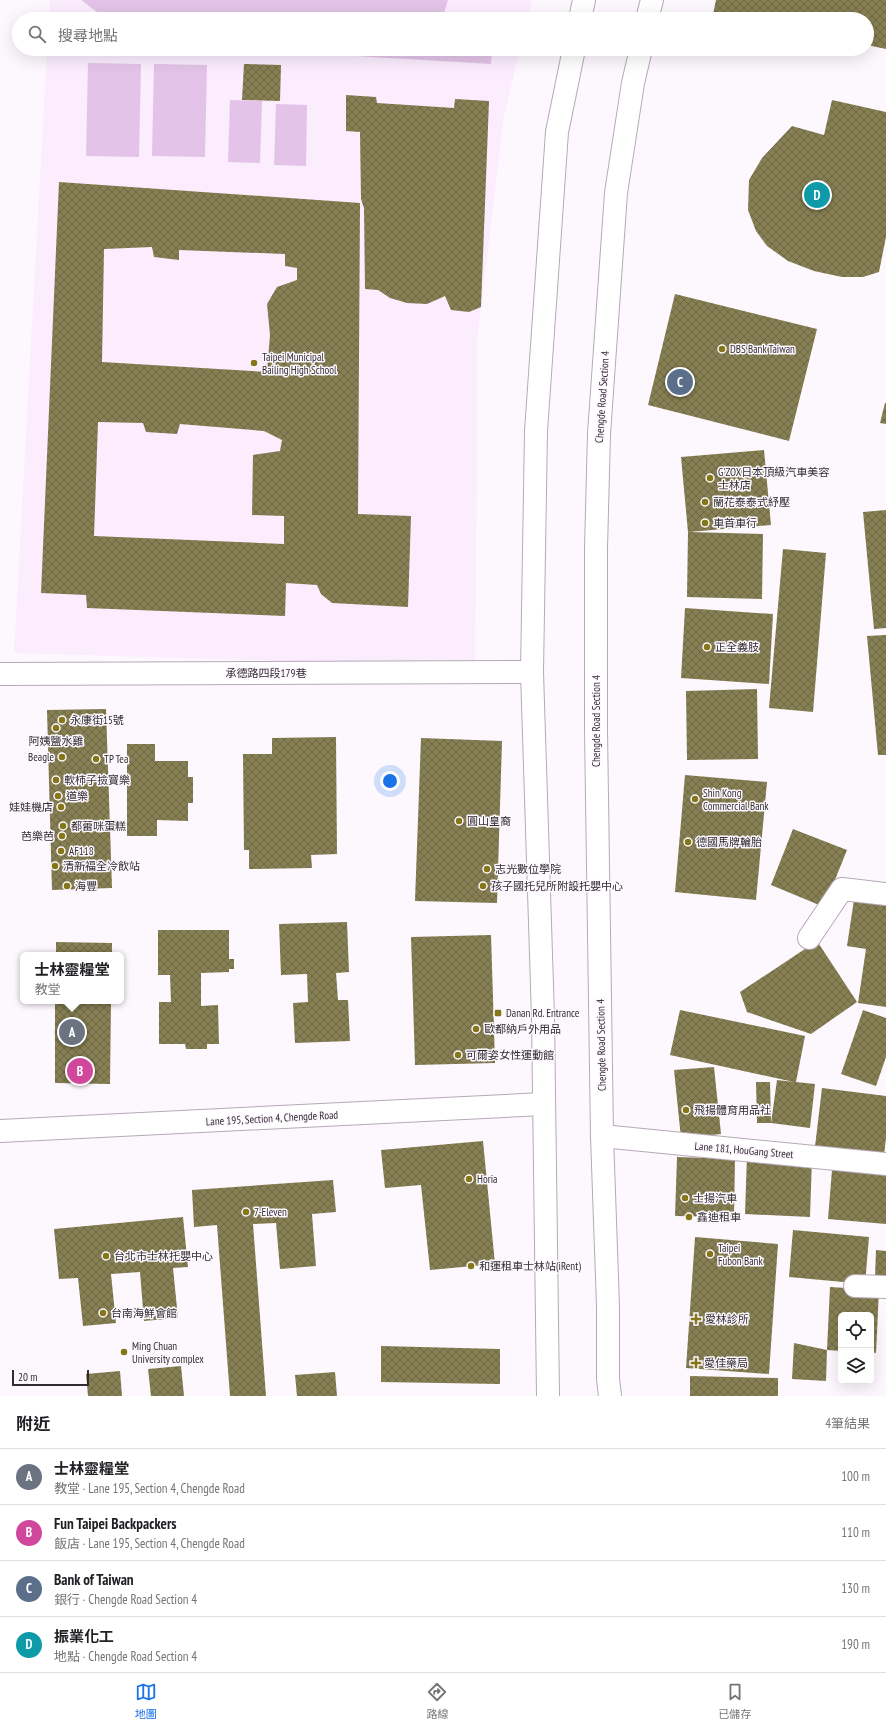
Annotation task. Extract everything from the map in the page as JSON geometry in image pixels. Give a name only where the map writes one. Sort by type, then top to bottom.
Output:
[{"type":"main road","points":[[581,12],[584,0]]},
{"type":"main road","points":[[649,12],[652,0]]},
{"type":"main road","points":[[548,1396],[543,1017],[532,672],[536,430],[557,132],[573,56]]},
{"type":"main road","name":"Chengde Road Section 4","points":[[610,1396],[608,1380],[608,1306],[602,1136],[596,730],[596,549],[599,434],[616,193],[633,83],[639,56]]},
{"type":"main road","name":"承德路四段179巷","points":[[0,674],[532,672]]},
{"type":"main road","points":[[809,938],[842,889],[886,894]]},
{"type":"main road","name":"Lane 195, Section 4, Chengde Road","points":[[0,1132],[543,1104]]},
{"type":"main road","name":"Lane 181, HouGang Street","points":[[602,1136],[886,1164]]},
{"type":"main road","points":[[855,1286],[886,1287]]},
{"type":"shaded area","points":[[50,0],[532,0],[529,12],[49,12]]},
{"type":"shaded area","points":[[81,0],[448,0],[444,12],[97,12]]},
{"type":"shaded area","name":"Taipei Municipal Bailing High School","points":[[47,56],[518,56],[504,116],[477,342],[475,667],[14,653]]},
{"type":"shaded area","points":[[356,56],[492,56],[491,64]]},
{"type":"shaded area","points":[[88,63],[141,64],[139,157],[86,156]]},
{"type":"shaded area","points":[[154,64],[207,65],[205,157],[152,156]]},
{"type":"shaded area","points":[[230,100],[262,101],[260,163],[228,162]]},
{"type":"shaded area","points":[[276,104],[307,105],[306,166],[274,165]]},
{"type":"building","points":[[716,0],[886,0],[886,49],[874,46],[874,12],[713,12]]},
{"type":"building","points":[[244,64],[281,65],[280,101],[242,100]]},
{"type":"building","points":[[346,95],[376,97],[377,103],[454,108],[455,99],[489,101],[481,307],[469,312],[451,310],[445,296],[427,304],[407,303],[390,298],[378,290],[365,289],[364,208],[361,199],[360,132],[346,131]]},
{"type":"building","points":[[832,100],[886,112],[886,237],[879,272],[863,277],[842,277],[814,271],[788,261],[767,246],[756,231],[748,210],[749,180],[762,158],[792,126],[824,135]]},
{"type":"building","points":[[59,182],[360,203],[358,514],[411,516],[408,607],[332,603],[321,594],[317,585],[286,583],[285,616],[87,608],[86,595],[41,593]],"holes":[[[152,247],[154,257],[179,260],[179,250],[285,254],[285,266],[297,268],[297,280],[277,287],[267,304],[270,335],[267,372],[102,362],[104,249]],[[98,422],[143,423],[146,432],[177,434],[180,424],[264,431],[282,440],[280,451],[253,455],[252,515],[284,516],[284,544],[94,536]]]},
{"type":"building","points":[[675,294],[817,329],[789,441],[648,405]]},
{"type":"building","points":[[886,403],[886,424],[880,423]]},
{"type":"building","points":[[764,450],[771,525],[689,532],[763,534],[762,599],[687,597],[688,532],[681,457]]},
{"type":"building","points":[[886,510],[886,628],[874,629],[863,512]]},
{"type":"building","points":[[783,549],[826,553],[813,712],[769,708]]},
{"type":"building","points":[[685,608],[773,614],[769,684],[681,678]]},
{"type":"building","points":[[886,635],[886,755],[878,755],[867,636]]},
{"type":"building","points":[[757,689],[758,759],[687,760],[686,691]]},
{"type":"building","points":[[106,709],[112,888],[52,890],[47,710]]},
{"type":"building","points":[[336,737],[337,854],[311,855],[312,868],[249,869],[249,850],[244,850],[243,754],[272,754],[272,738]]},
{"type":"building","name":"圓山皇裔","points":[[421,738],[502,741],[497,903],[415,901]]},
{"type":"building","points":[[127,744],[155,744],[155,761],[188,761],[188,777],[193,777],[193,803],[188,803],[188,821],[157,820],[157,836],[127,836]]},
{"type":"building","points":[[685,775],[767,782],[756,900],[675,892]]},
{"type":"building","points":[[793,829],[847,850],[824,907],[771,885]]},
{"type":"building","points":[[855,893],[886,898],[886,1007],[858,1003],[866,949],[847,946]]},
{"type":"building","points":[[347,922],[349,972],[336,973],[338,1000],[348,1000],[350,1041],[295,1043],[293,1003],[308,1002],[307,974],[281,975],[279,924]]},
{"type":"building","points":[[158,930],[229,930],[229,959],[234,959],[234,969],[229,969],[229,972],[201,973],[201,1006],[218,1005],[219,1044],[207,1044],[207,1049],[186,1049],[185,1044],[159,1044],[159,1002],[171,1002],[170,975],[158,975]]},
{"type":"building","points":[[491,935],[495,1063],[415,1065],[411,937]]},
{"type":"building","points":[[817,941],[857,1002],[811,1034],[747,1012],[740,992]]},
{"type":"building","points":[[56,942],[112,943],[112,952],[56,952]]},
{"type":"building","points":[[55,1004],[111,1004],[110,1084],[55,1083]]},
{"type":"building","points":[[680,1010],[805,1036],[796,1082],[815,1084],[810,1128],[771,1123],[777,1080],[794,1082],[670,1055]]},
{"type":"building","points":[[863,1010],[886,1018],[886,1057],[876,1086],[841,1074]]},
{"type":"building","points":[[714,1067],[721,1134],[681,1138],[674,1070]]},
{"type":"building","points":[[756,1082],[770,1082],[771,1123],[757,1123]]},
{"type":"building","points":[[822,1088],[886,1096],[886,1138],[883,1164],[814,1155]]},
{"type":"building","points":[[483,1141],[495,1264],[430,1270],[421,1185],[385,1188],[381,1150]]},
{"type":"building","points":[[747,1155],[812,1158],[810,1217],[745,1214]]},
{"type":"building","points":[[677,1157],[735,1159],[734,1217],[675,1216]]},
{"type":"building","points":[[832,1170],[886,1174],[886,1224],[828,1219]]},
{"type":"building","points":[[333,1180],[336,1212],[312,1214],[316,1266],[280,1269],[276,1223],[253,1224],[266,1396],[230,1396],[217,1225],[194,1227],[192,1190]]},
{"type":"building","points":[[183,1217],[188,1267],[173,1268],[178,1318],[144,1321],[140,1272],[111,1274],[116,1323],[83,1326],[78,1278],[59,1279],[54,1229]]},
{"type":"building","points":[[793,1230],[869,1237],[865,1284],[789,1277]]},
{"type":"building","points":[[695,1237],[778,1244],[769,1374],[686,1368]]},
{"type":"building","points":[[876,1250],[886,1251],[886,1278],[875,1277]]},
{"type":"building","points":[[830,1287],[879,1290],[876,1353],[874,1353],[874,1312],[838,1312],[838,1351],[827,1350]]},
{"type":"building","points":[[794,1343],[827,1350],[826,1381],[792,1379]]},
{"type":"building","points":[[381,1346],[500,1349],[500,1384],[381,1382]]},
{"type":"building","points":[[181,1366],[184,1396],[151,1396],[148,1369]]},
{"type":"building","points":[[120,1371],[122,1396],[88,1396],[86,1374]]},
{"type":"building","points":[[335,1372],[337,1396],[297,1396],[295,1375]]},
{"type":"building","points":[[690,1376],[778,1378],[778,1396],[690,1396]]},
{"type":"place","name":"振業化工","points":[[817,195]]},
{"type":"place","name":"DBS Bank Taiwan","points":[[722,349]]},
{"type":"place","name":"Taipei Municipal Bailing High School","points":[[254,363]]},
{"type":"place","name":"Bank of Taiwan","points":[[680,382]]},
{"type":"place","name":"G'ZOX日本頂級汽車美容 士林店","points":[[710,478]]},
{"type":"place","name":"蘭花泰泰式紓壓","points":[[705,502]]},
{"type":"place","name":"車首車行","points":[[705,523]]},
{"type":"place","name":"正全義肢","points":[[707,647]]},
{"type":"place","name":"永康街15號","points":[[62,720]]},
{"type":"place","name":"阿姨鹽水雞","points":[[56,728]]},
{"type":"place","name":"Beagle","points":[[62,757]]},
{"type":"place","name":"TP Tea","points":[[96,759]]},
{"type":"place","name":"軟柿子撿寶樂","points":[[56,780]]},
{"type":"place","name":"道樂","points":[[58,796]]},
{"type":"place","name":"Shin Kong Commercial Bank","points":[[695,799]]},
{"type":"place","name":"娃娃機店","points":[[61,807]]},
{"type":"place","name":"圓山皇裔","points":[[459,821]]},
{"type":"place","name":"都蕾咪蛋糕","points":[[63,826]]},
{"type":"place","name":"芭樂芭","points":[[62,836]]},
{"type":"place","name":"德國馬牌輪胎","points":[[688,842]]},
{"type":"place","name":"AF118","points":[[61,851]]},
{"type":"place","name":"清新福全冷飲站","points":[[55,866]]},
{"type":"place","name":"志光數位學院","points":[[487,869]]},
{"type":"place","name":"海豐","points":[[67,886]]},
{"type":"place","name":"孩子國托兒所附設托嬰中心","points":[[483,886]]},
{"type":"place","name":"Danan Rd. Entrance","points":[[498,1013]]},
{"type":"place","name":"歐都納戶外用品","points":[[476,1029]]},
{"type":"place","name":"士林靈糧堂","points":[[72,1032]]},
{"type":"place","name":"可爾姿女性運動館","points":[[458,1055]]},
{"type":"place","name":"Fun Taipei Backpackers","points":[[80,1071]]},
{"type":"place","name":"飛揚體育用品社","points":[[686,1110]]},
{"type":"place","name":"Horia","points":[[469,1179]]},
{"type":"place","name":"士揚汽車","points":[[685,1198]]},
{"type":"place","name":"7-Eleven","points":[[246,1212]]},
{"type":"place","name":"鑫迪租車","points":[[689,1217]]},
{"type":"place","name":"Taipei Fubon Bank","points":[[710,1254]]},
{"type":"place","name":"台北市士林托嬰中心","points":[[106,1256]]},
{"type":"place","name":"和運租車士林站(iRent)","points":[[471,1266]]},
{"type":"place","name":"台南海鮮會館","points":[[103,1313]]},
{"type":"place","name":"愛林診所","points":[[696,1319]]},
{"type":"place","name":"Ming Chuan University complex","points":[[124,1352]]},
{"type":"place","name":"愛佳藥局","points":[[696,1363]]}]
